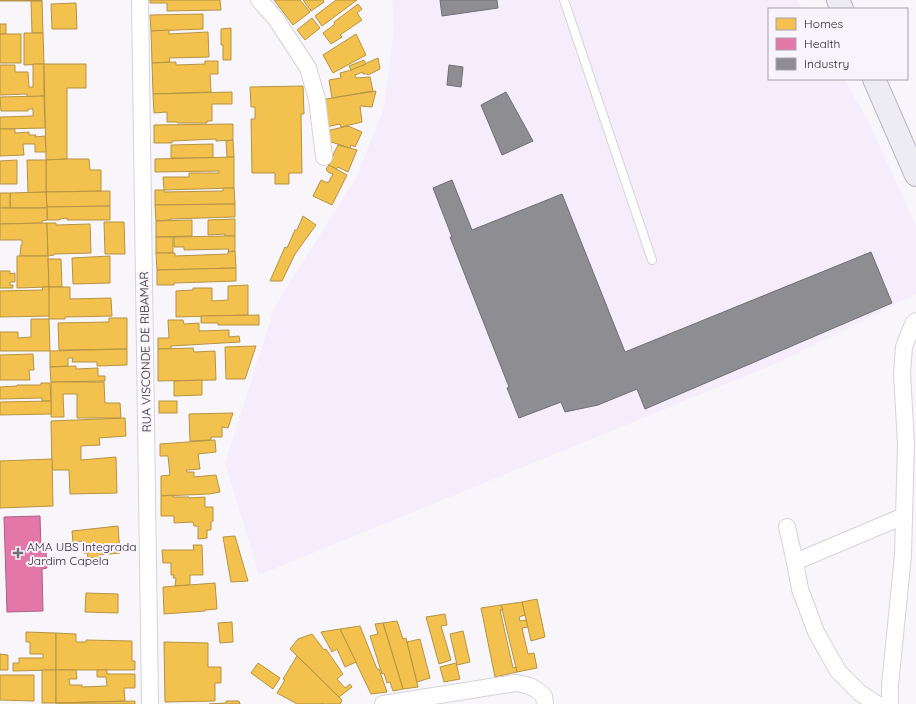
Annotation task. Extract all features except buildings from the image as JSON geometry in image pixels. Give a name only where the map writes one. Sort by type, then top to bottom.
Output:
[{"type":"main road","points":[[874,80],[916,175]]},
{"type":"street","name":"RUA VISCONDE DE RIBAMAR","points":[[140,0],[150,704]]},
{"type":"street","points":[[260,0],[276,19],[308,68],[317,99],[324,157]]},
{"type":"street","points":[[890,704],[890,685],[903,555],[906,444],[902,373],[904,347],[913,324],[916,321]]},
{"type":"street","points":[[795,562],[904,516]]},
{"type":"street","points":[[787,527],[800,589],[816,632],[838,671],[860,693],[877,704]]},
{"type":"street","points":[[383,704],[516,683],[528,684],[538,690],[544,696],[545,704]]},
{"type":"lane","points":[[564,0],[652,260]]},
{"type":"shaded area","points":[[392,0],[797,0],[801,8],[768,8],[768,80],[845,80],[868,120],[916,226],[916,294],[780,362],[259,575],[225,463],[275,306],[356,178],[384,108],[394,27]]},
{"type":"place","name":"AMA UBS Integrada Jardim Capela","points":[[18,553]]}]
